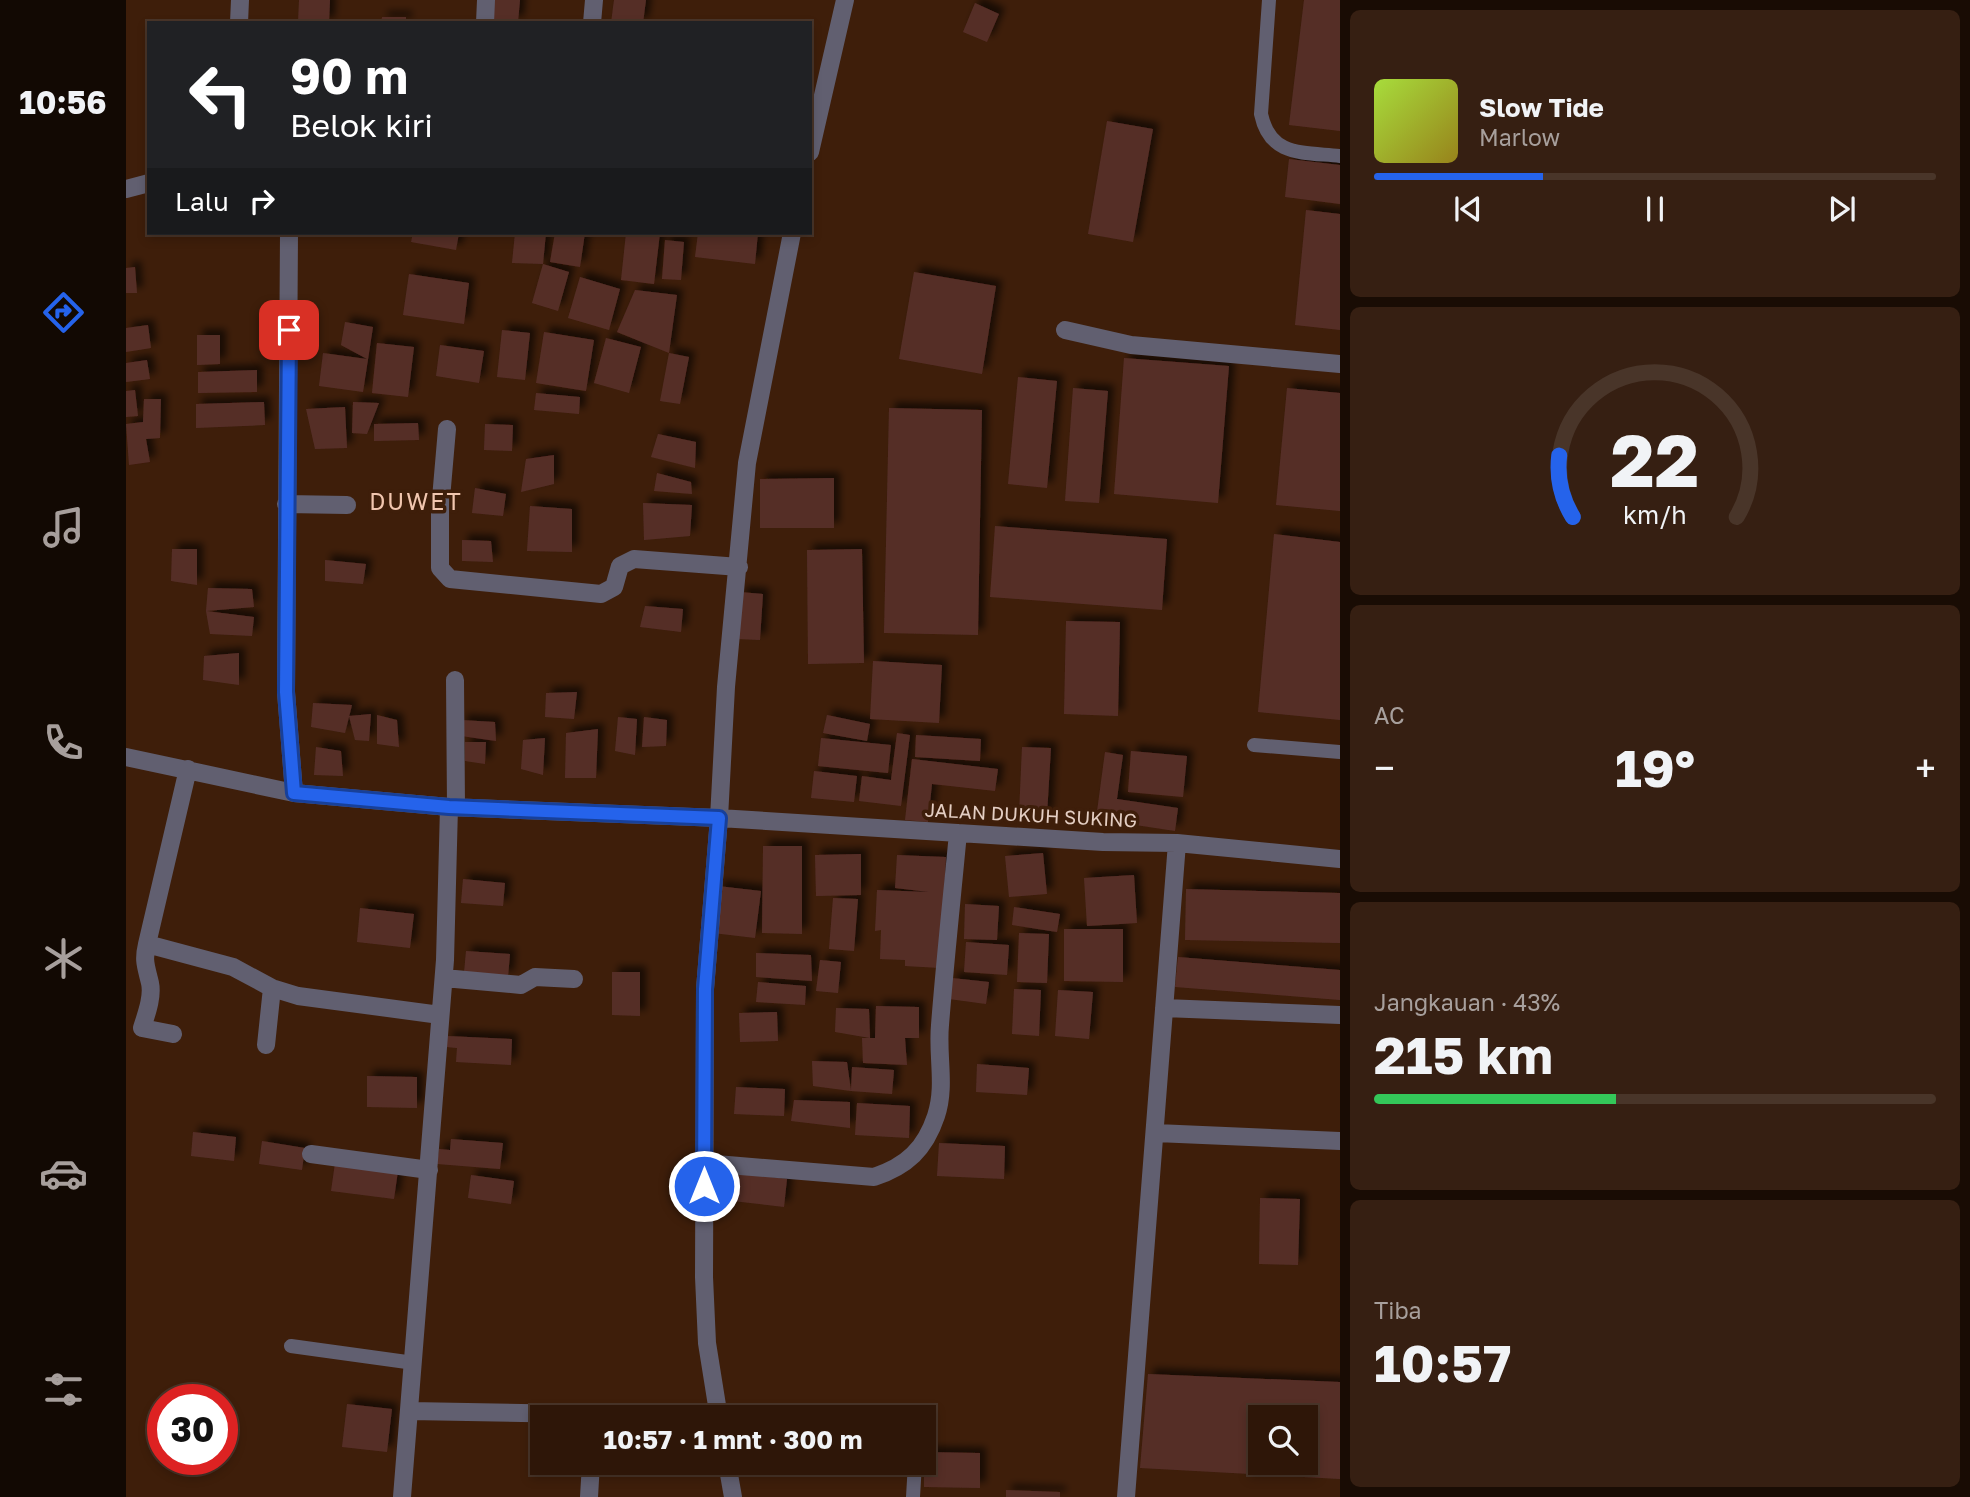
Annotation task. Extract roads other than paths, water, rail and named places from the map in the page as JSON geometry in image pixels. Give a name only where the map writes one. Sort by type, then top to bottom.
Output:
[{"type":"street","points":[[239,21],[240,0]]},
{"type":"street","points":[[485,21],[486,0]]},
{"type":"street","points":[[592,21],[594,0]]},
{"type":"street","points":[[813,132],[845,0]]},
{"type":"street","points":[[126,189],[147,184]]},
{"type":"street","points":[[289,235],[286,692],[294,793]]},
{"type":"street","points":[[717,1405],[707,1343],[705,989],[719,818],[726,687],[747,463],[792,235]]},
{"type":"street","points":[[1065,330],[1131,345],[1340,364]]},
{"type":"street","points":[[447,429],[440,497],[440,568],[450,579],[601,594],[614,587],[620,566],[634,559],[739,567]]},
{"type":"street","points":[[286,504],[347,505]]},
{"type":"street","points":[[402,1497],[411,1411],[443,978],[455,680]]},
{"type":"street","name":"JALAN DUKUH SUKING","points":[[126,757],[294,793],[452,806],[719,818],[1103,842],[1177,843],[1340,859]]},
{"type":"street","points":[[173,1034],[142,1028],[150,995],[150,983],[142,963],[188,769]]},
{"type":"street","points":[[704,1163],[874,1177],[899,1169],[914,1154],[931,1126],[942,1095],[939,1029],[958,833]]},
{"type":"street","points":[[1126,1497],[1177,843]]},
{"type":"street","points":[[147,944],[233,967],[272,988],[298,996],[440,1015]]},
{"type":"street","points":[[443,978],[521,985],[535,977],[574,979]]},
{"type":"street","points":[[266,1045],[272,988]]},
{"type":"street","points":[[1164,1008],[1340,1016]]},
{"type":"street","points":[[1156,1133],[1340,1141]]},
{"type":"street","points":[[311,1154],[429,1170]]},
{"type":"street","points":[[411,1411],[530,1413]]},
{"type":"street","points":[[589,1497],[590,1475]]},
{"type":"street","points":[[729,1475],[733,1497]]},
{"type":"lane","points":[[1269,0],[1261,114],[1264,131],[1279,147],[1340,156]]},
{"type":"lane","points":[[1254,745],[1340,752]]},
{"type":"lane","points":[[291,1346],[414,1363]]},
{"type":"lane","points":[[912,1497],[914,1475]]},
{"type":"district","name":"DUWET","points":[[416,502]]}]
